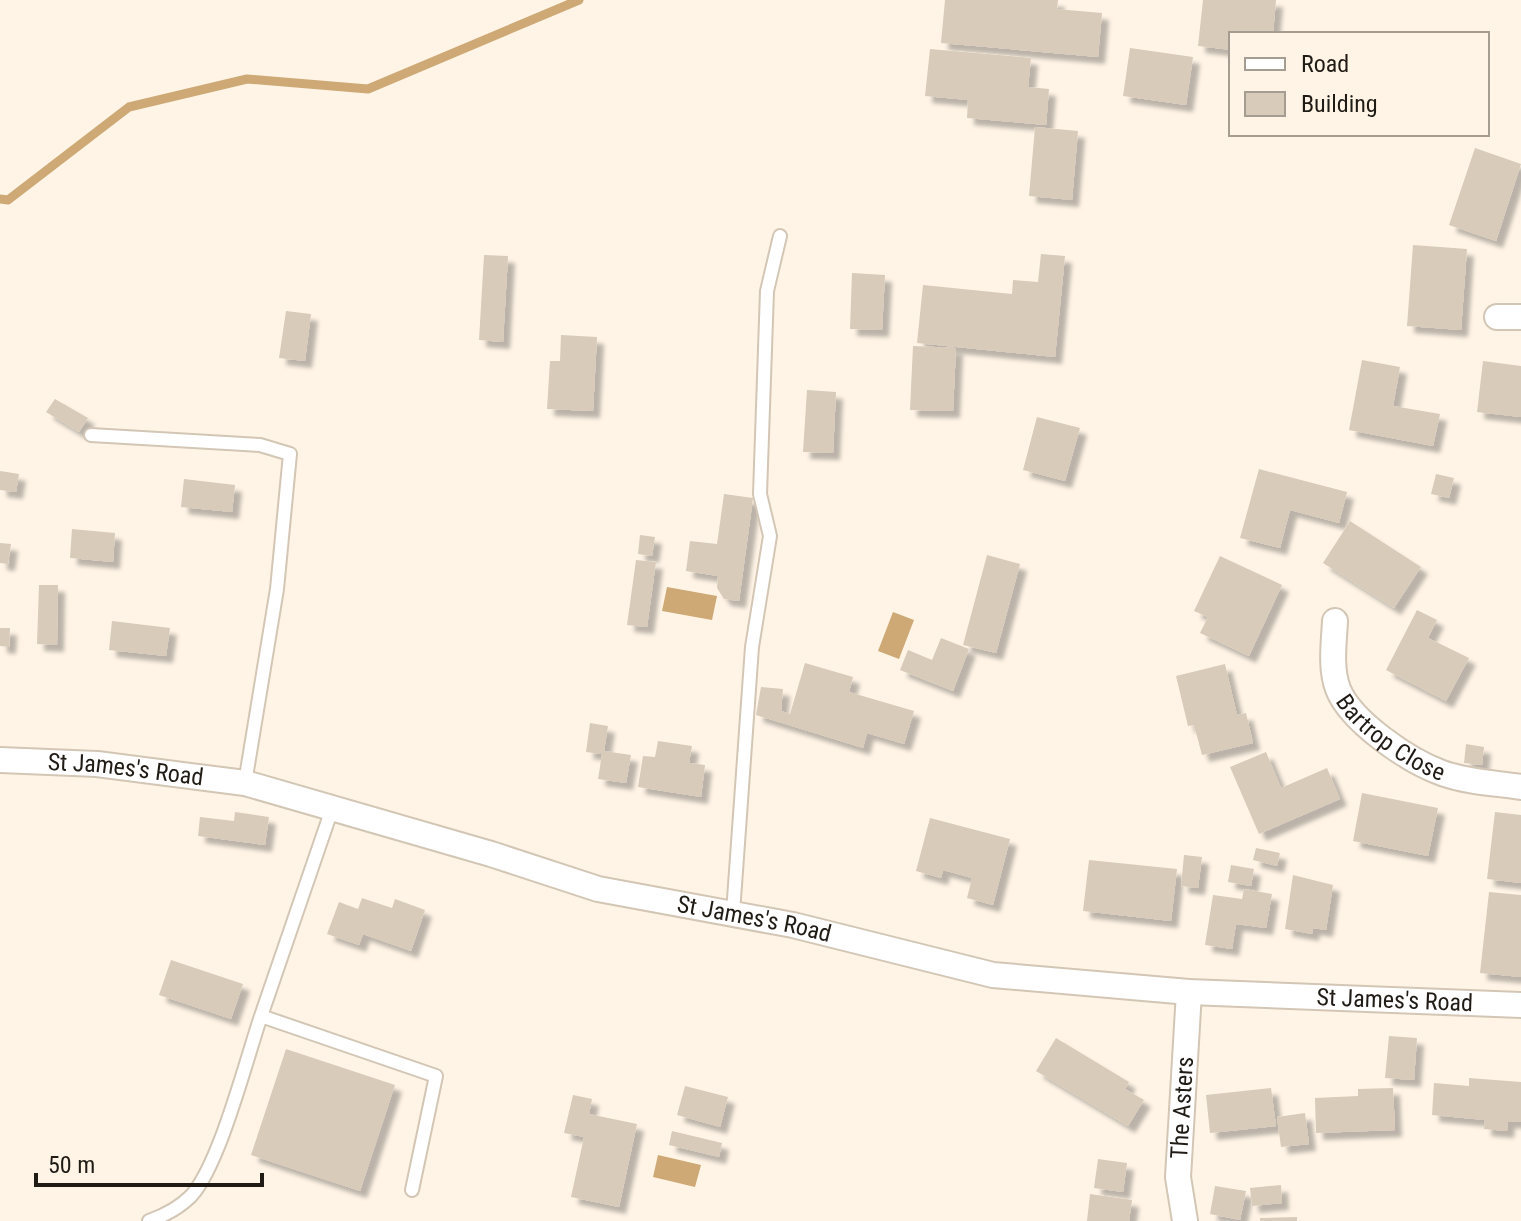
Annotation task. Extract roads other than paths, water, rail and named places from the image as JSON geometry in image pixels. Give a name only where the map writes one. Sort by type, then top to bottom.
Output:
[{"type":"street","name":"Bartrop Close","points":[[1335,621],[1334,671],[1338,688],[1347,706],[1365,724],[1418,763],[1444,774],[1521,787]]},
{"type":"street","name":"St James's Road","points":[[0,760],[97,764],[245,783],[598,889],[733,913],[993,975],[1189,992],[1521,1005]]},
{"type":"street","name":"The Asters","points":[[1185,1221],[1178,1177],[1189,992]]},
{"type":"lane","points":[[733,913],[752,647],[770,536],[760,494],[767,291],[780,236]]},
{"type":"lane","points":[[91,435],[260,445],[290,454],[277,589],[245,783]]},
{"type":"lane","points":[[149,1221],[190,1197],[209,1169],[332,809]]},
{"type":"lane","points":[[261,1016],[436,1076],[412,1190]]},
{"type":"waterway","points":[[0,199],[8,200],[129,107],[247,79],[368,89],[579,0]]}]
